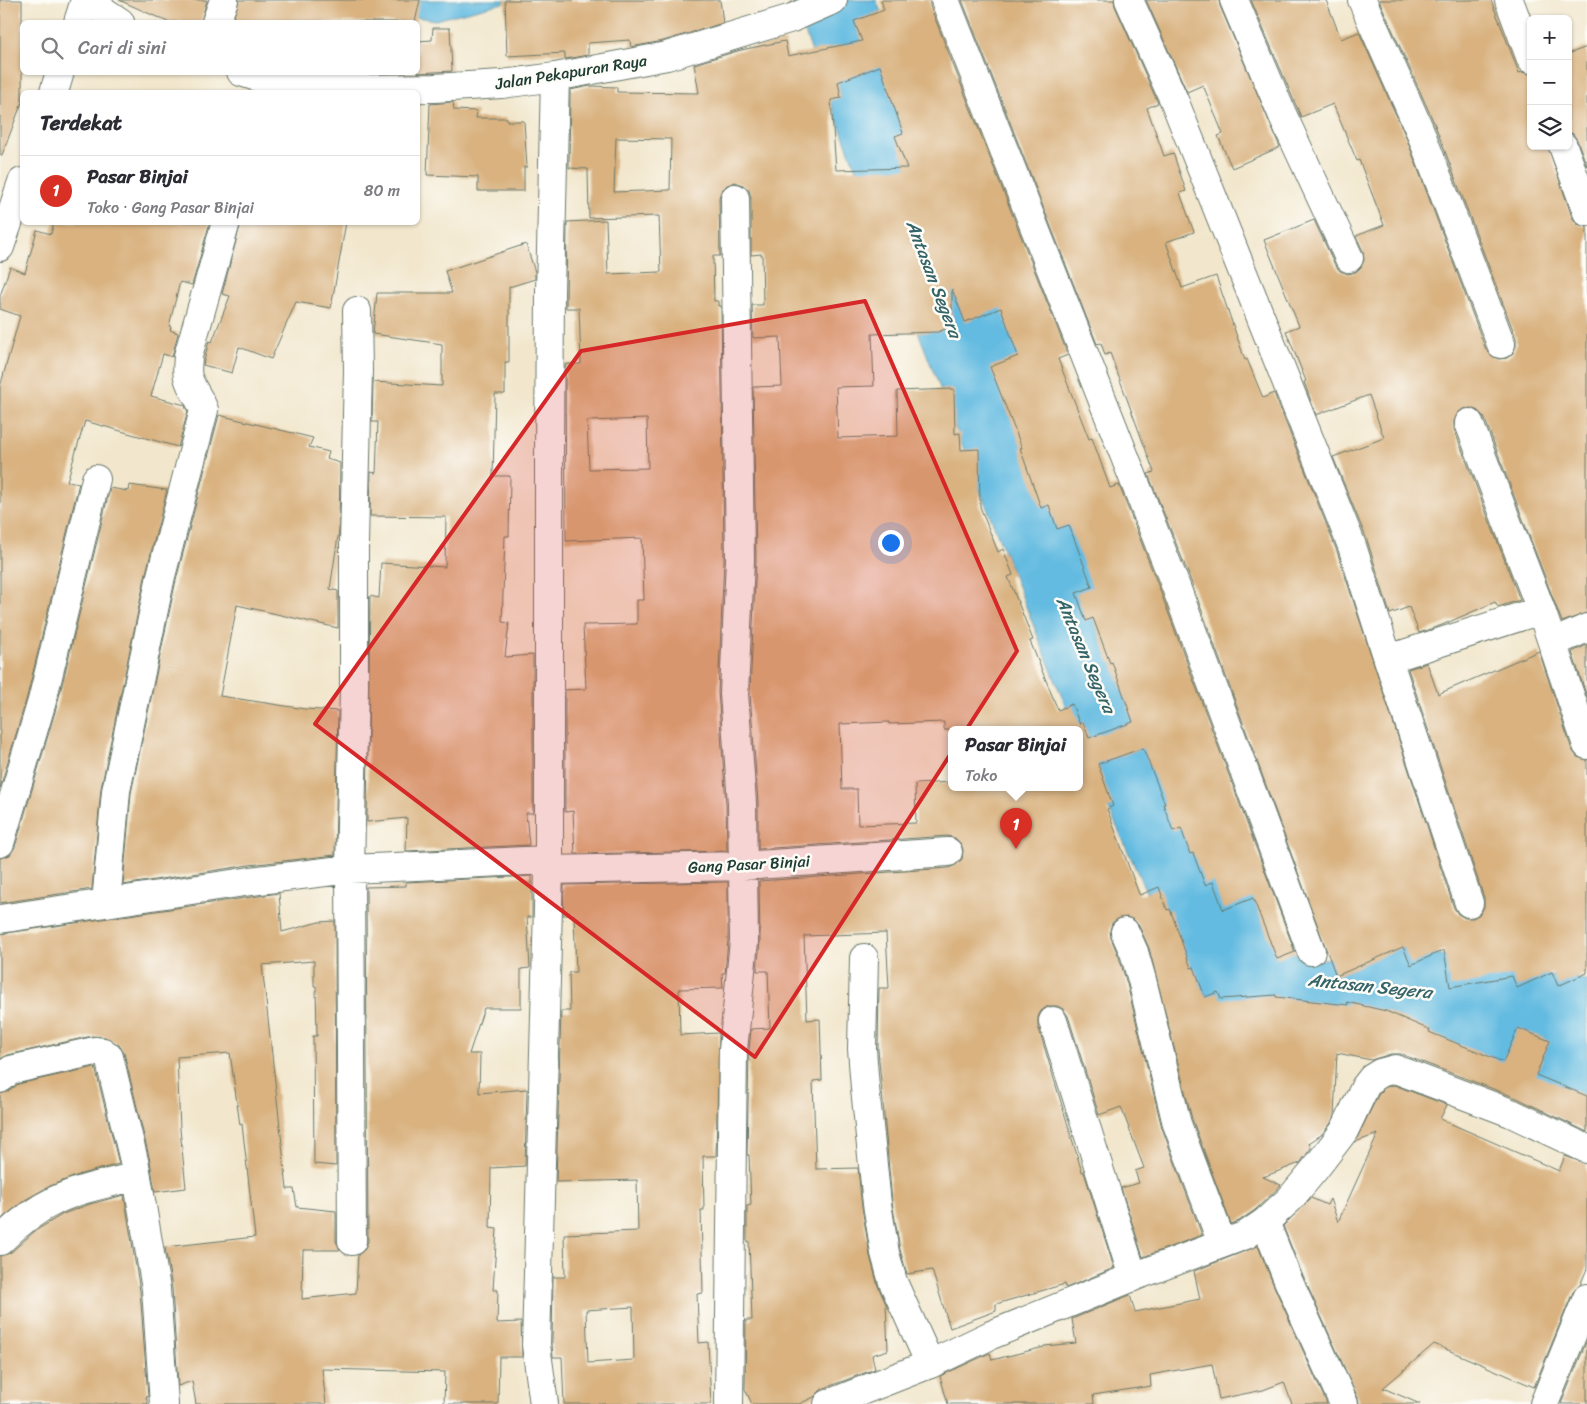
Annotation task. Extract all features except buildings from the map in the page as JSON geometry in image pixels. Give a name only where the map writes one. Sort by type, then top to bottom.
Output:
[{"type":"street","points":[[79,20],[86,0],[117,20]]},
{"type":"street","points":[[217,20],[224,0]]},
{"type":"street","name":"Jalan Pekapuran Raya","points":[[256,82],[354,89],[434,88],[502,84],[555,77],[666,56],[792,18],[833,0]]},
{"type":"street","points":[[946,0],[1173,579],[1311,950]]},
{"type":"street","points":[[1129,0],[1174,100],[1349,537],[1469,903]]},
{"type":"street","points":[[1234,0],[1284,116],[1350,258]]},
{"type":"street","points":[[1362,0],[1420,131],[1501,344]]},
{"type":"street","points":[[1509,0],[1527,48]]},
{"type":"street","points":[[55,90],[59,75]]},
{"type":"street","points":[[544,1404],[536,1345],[549,865],[550,282],[555,77]]},
{"type":"street","points":[[1564,150],[1587,212]]},
{"type":"street","points":[[0,248],[20,188]]},
{"type":"street","points":[[729,1404],[733,1050],[744,941],[742,803],[734,693],[740,560],[735,198]]},
{"type":"street","points":[[106,903],[116,791],[161,576],[204,410],[201,400],[187,375],[188,356],[225,225]]},
{"type":"street","points":[[352,1242],[350,869],[358,371],[357,311]]},
{"type":"street","points":[[1469,423],[1541,610],[1587,745]]},
{"type":"street","points":[[0,844],[42,701],[96,479]]},
{"type":"street","points":[[1388,659],[1541,610]]},
{"type":"street","points":[[1552,644],[1587,628]]},
{"type":"street","name":"Gang Pasar Binjai","points":[[0,919],[251,881],[350,869],[549,865],[742,866],[948,852]]},
{"type":"street","points":[[1125,932],[1134,952],[1142,980],[1177,1124],[1222,1243]]},
{"type":"street","points":[[864,958],[862,1050],[877,1204],[885,1253],[893,1282],[930,1364]]},
{"type":"street","points":[[1053,1021],[1133,1277]]},
{"type":"street","points":[[4,1066],[95,1051],[105,1053],[108,1057],[137,1176],[156,1289],[164,1404]]},
{"type":"street","points":[[828,1404],[930,1364],[991,1335],[1133,1277],[1246,1235],[1266,1222],[1290,1199],[1315,1169],[1344,1131],[1365,1087],[1372,1078],[1380,1073],[1395,1069],[1511,1113],[1587,1149]]},
{"type":"street","points":[[0,1241],[15,1227],[41,1208],[56,1200],[137,1176]]},
{"type":"street","points":[[1266,1222],[1288,1280],[1344,1404]]},
{"type":"street","points":[[1544,1404],[1587,1298]]},
{"type":"highlighted area","points":[[865,301],[1017,651],[755,1057],[315,724],[581,351]]},
{"type":"water","points":[[314,0],[515,0],[435,20]]},
{"type":"water","name":"Antasan Segera","points":[[793,0],[876,0],[1284,943],[1298,956],[1319,960],[1397,947],[1587,980],[1587,1129],[1448,1060],[1217,1011],[1191,975],[1157,916],[1083,751],[1083,726],[1073,726],[861,183]]},
{"type":"place","name":"Pasar Binjai","points":[[1016,849]]}]
